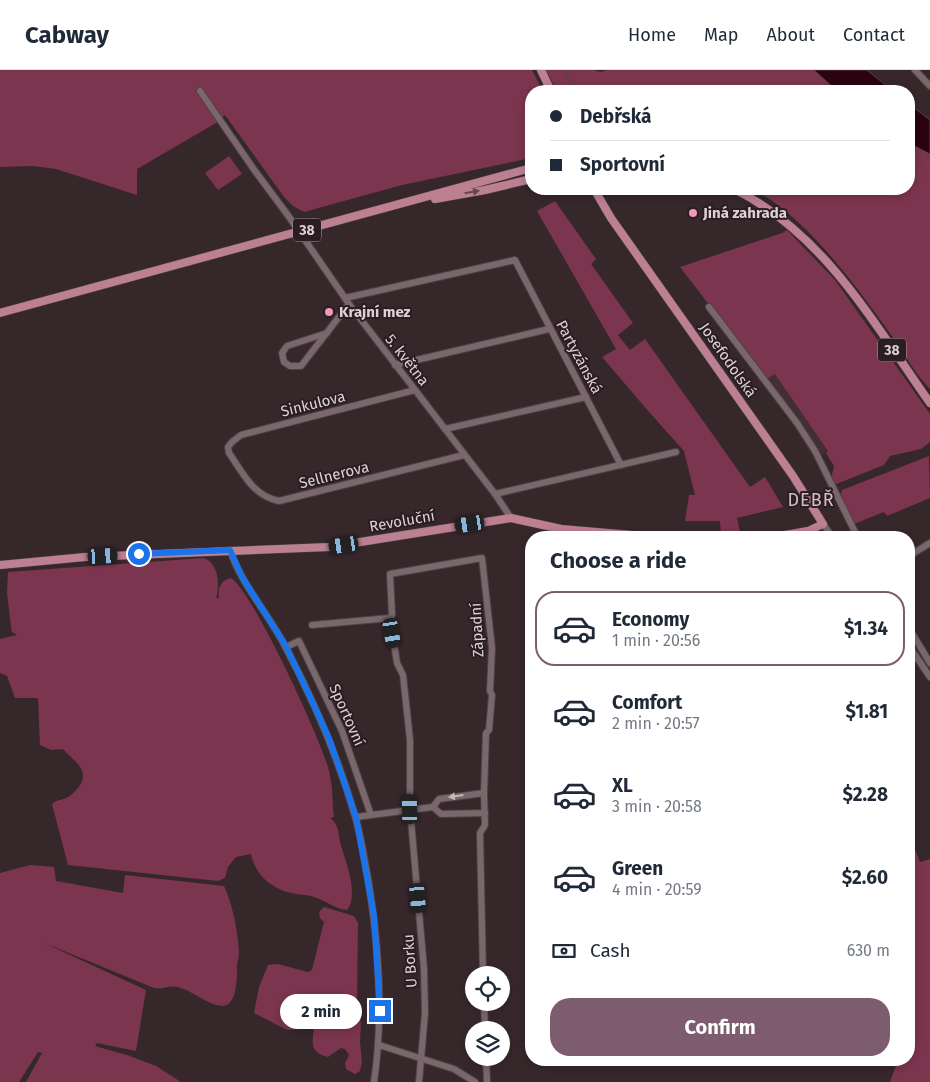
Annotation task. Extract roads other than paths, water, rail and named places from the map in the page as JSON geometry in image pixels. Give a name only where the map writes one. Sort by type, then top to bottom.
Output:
[{"type":"main road","points":[[541,70],[548,85]]},
{"type":"main road","name":"38","points":[[0,312],[525,170]]},
{"type":"main road","name":"38","points":[[406,204],[485,190],[525,180]]},
{"type":"main road","name":"Josefodolská","points":[[598,195],[792,476],[823,524]]},
{"type":"main road","name":"Josefodolská","points":[[599,195],[600,199]]},
{"type":"main road","name":"38","points":[[744,195],[780,217],[802,234],[824,257],[930,403]]},
{"type":"main road","name":"Revoluční","points":[[0,565],[84,557],[329,547],[511,518],[561,529],[584,531]]},
{"type":"main road","points":[[808,531],[823,524]]},
{"type":"street","points":[[915,70],[930,86]]},
{"type":"street","name":"5. května","points":[[200,91],[347,301],[394,365],[495,494],[511,518]]},
{"type":"street","name":"Partyzánská","points":[[347,301],[514,260],[621,465]]},
{"type":"street","points":[[327,333],[287,346],[282,353],[284,362],[290,366],[301,366],[327,333],[347,301]]},
{"type":"street","name":"Josefodolská","points":[[709,308],[797,423],[814,451],[854,531]]},
{"type":"street","points":[[394,365],[549,329]]},
{"type":"street","name":"Sinkulova","points":[[229,454],[228,447],[242,435],[415,390]]},
{"type":"street","points":[[445,429],[586,397]]},
{"type":"street","points":[[495,494],[676,452]]},
{"type":"street","name":"Sellnerova","points":[[229,454],[255,491],[270,499],[279,500],[464,455]]},
{"type":"street","name":"Josefodolská","points":[[823,524],[828,531]]},
{"type":"street","points":[[915,552],[930,543]]},
{"type":"street","name":"Sportovní","points":[[230,550],[242,577],[286,646],[330,741],[356,817],[374,916],[380,994],[379,1045],[374,1082]]},
{"type":"street","name":"Západní","points":[[390,574],[482,558],[492,648],[490,691],[492,695],[489,730],[486,733],[484,792],[486,825],[480,833],[483,966]]},
{"type":"street","name":"U Borku","points":[[390,574],[392,614],[390,618],[397,663],[403,675],[410,740],[410,809],[424,969],[425,1014],[419,1082]]},
{"type":"street","points":[[312,625],[390,618]]},
{"type":"street","points":[[915,638],[930,663]]},
{"type":"street","name":"Sportovní","points":[[286,646],[299,641],[342,731],[370,815]]},
{"type":"street","points":[[915,655],[930,677]]},
{"type":"street","points":[[433,807],[438,799],[484,792]]},
{"type":"street","points":[[356,817],[433,807],[441,814],[485,813]]},
{"type":"street","points":[[379,1045],[454,1069],[475,1082]]},
{"type":"street","points":[[486,1066],[487,1082]]},
{"type":"waterway","points":[[563,70],[573,85]]},
{"type":"place","name":"Jiná zahrada","points":[[693,213]]},
{"type":"place","name":"Krajní mez","points":[[329,312]]},
{"type":"district","name":"DEBŘ","points":[[811,500]]}]
